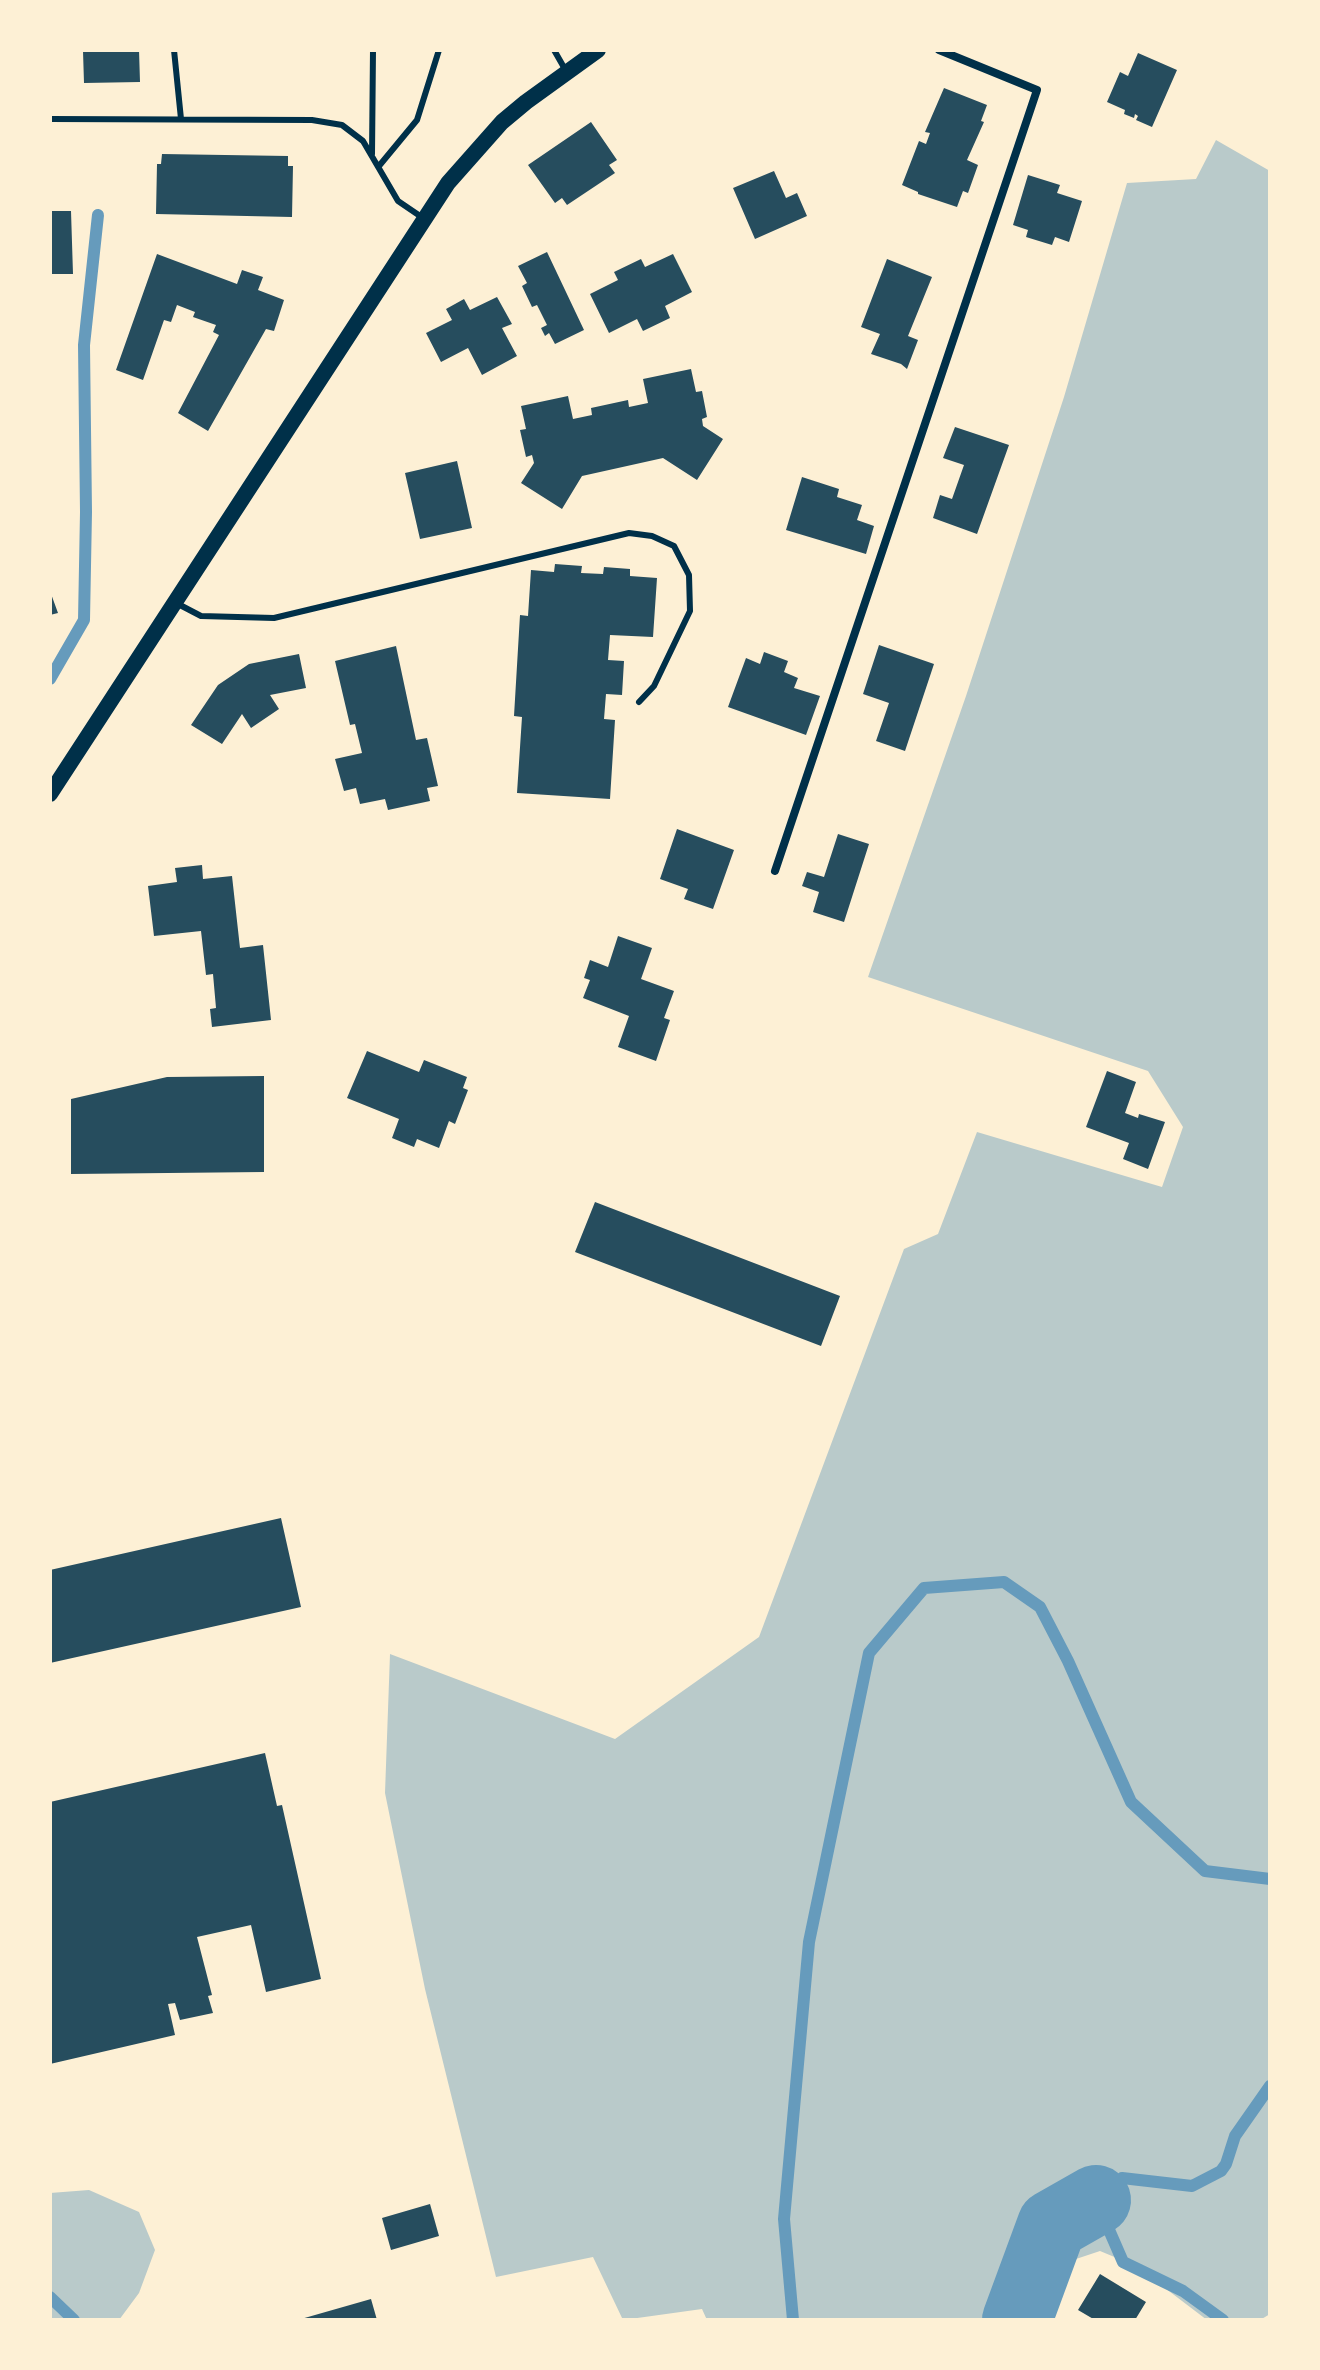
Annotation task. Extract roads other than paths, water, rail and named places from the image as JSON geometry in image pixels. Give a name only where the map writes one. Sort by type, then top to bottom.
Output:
[{"type":"main road","points":[[50,794],[448,183],[489,134],[526,102],[598,50]]},
{"type":"street","points":[[775,871],[1037,90],[939,50]]},
{"type":"lane","points":[[174,50],[181,119]]},
{"type":"lane","points":[[372,154],[373,50]]},
{"type":"lane","points":[[379,166],[417,120],[439,50]]},
{"type":"lane","points":[[554,50],[566,72]]},
{"type":"lane","points":[[50,119],[312,120],[342,125],[363,141],[398,201],[423,218]]},
{"type":"lane","points":[[175,603],[201,616],[274,618],[629,533],[652,536],[674,546],[689,575],[690,611],[654,686],[639,702]]},
{"type":"waterway","points":[[50,679],[84,620],[84,345],[98,215]]},
{"type":"waterway","points":[[793,2320],[784,2219],[809,1942],[869,1653],[924,1588],[1004,1582],[1040,1607],[1068,1661],[1131,1802],[1205,1871],[1270,1879]]},
{"type":"waterway","points":[[1223,2320],[1183,2291],[1123,2262],[1096,2200],[1122,2178],[1192,2186],[1221,2171],[1235,2136],[1270,2086]]},
{"type":"waterway","points":[[1017,2320],[1052,2225],[1096,2200]]},
{"type":"waterway","points":[[50,2297],[74,2320]]}]
